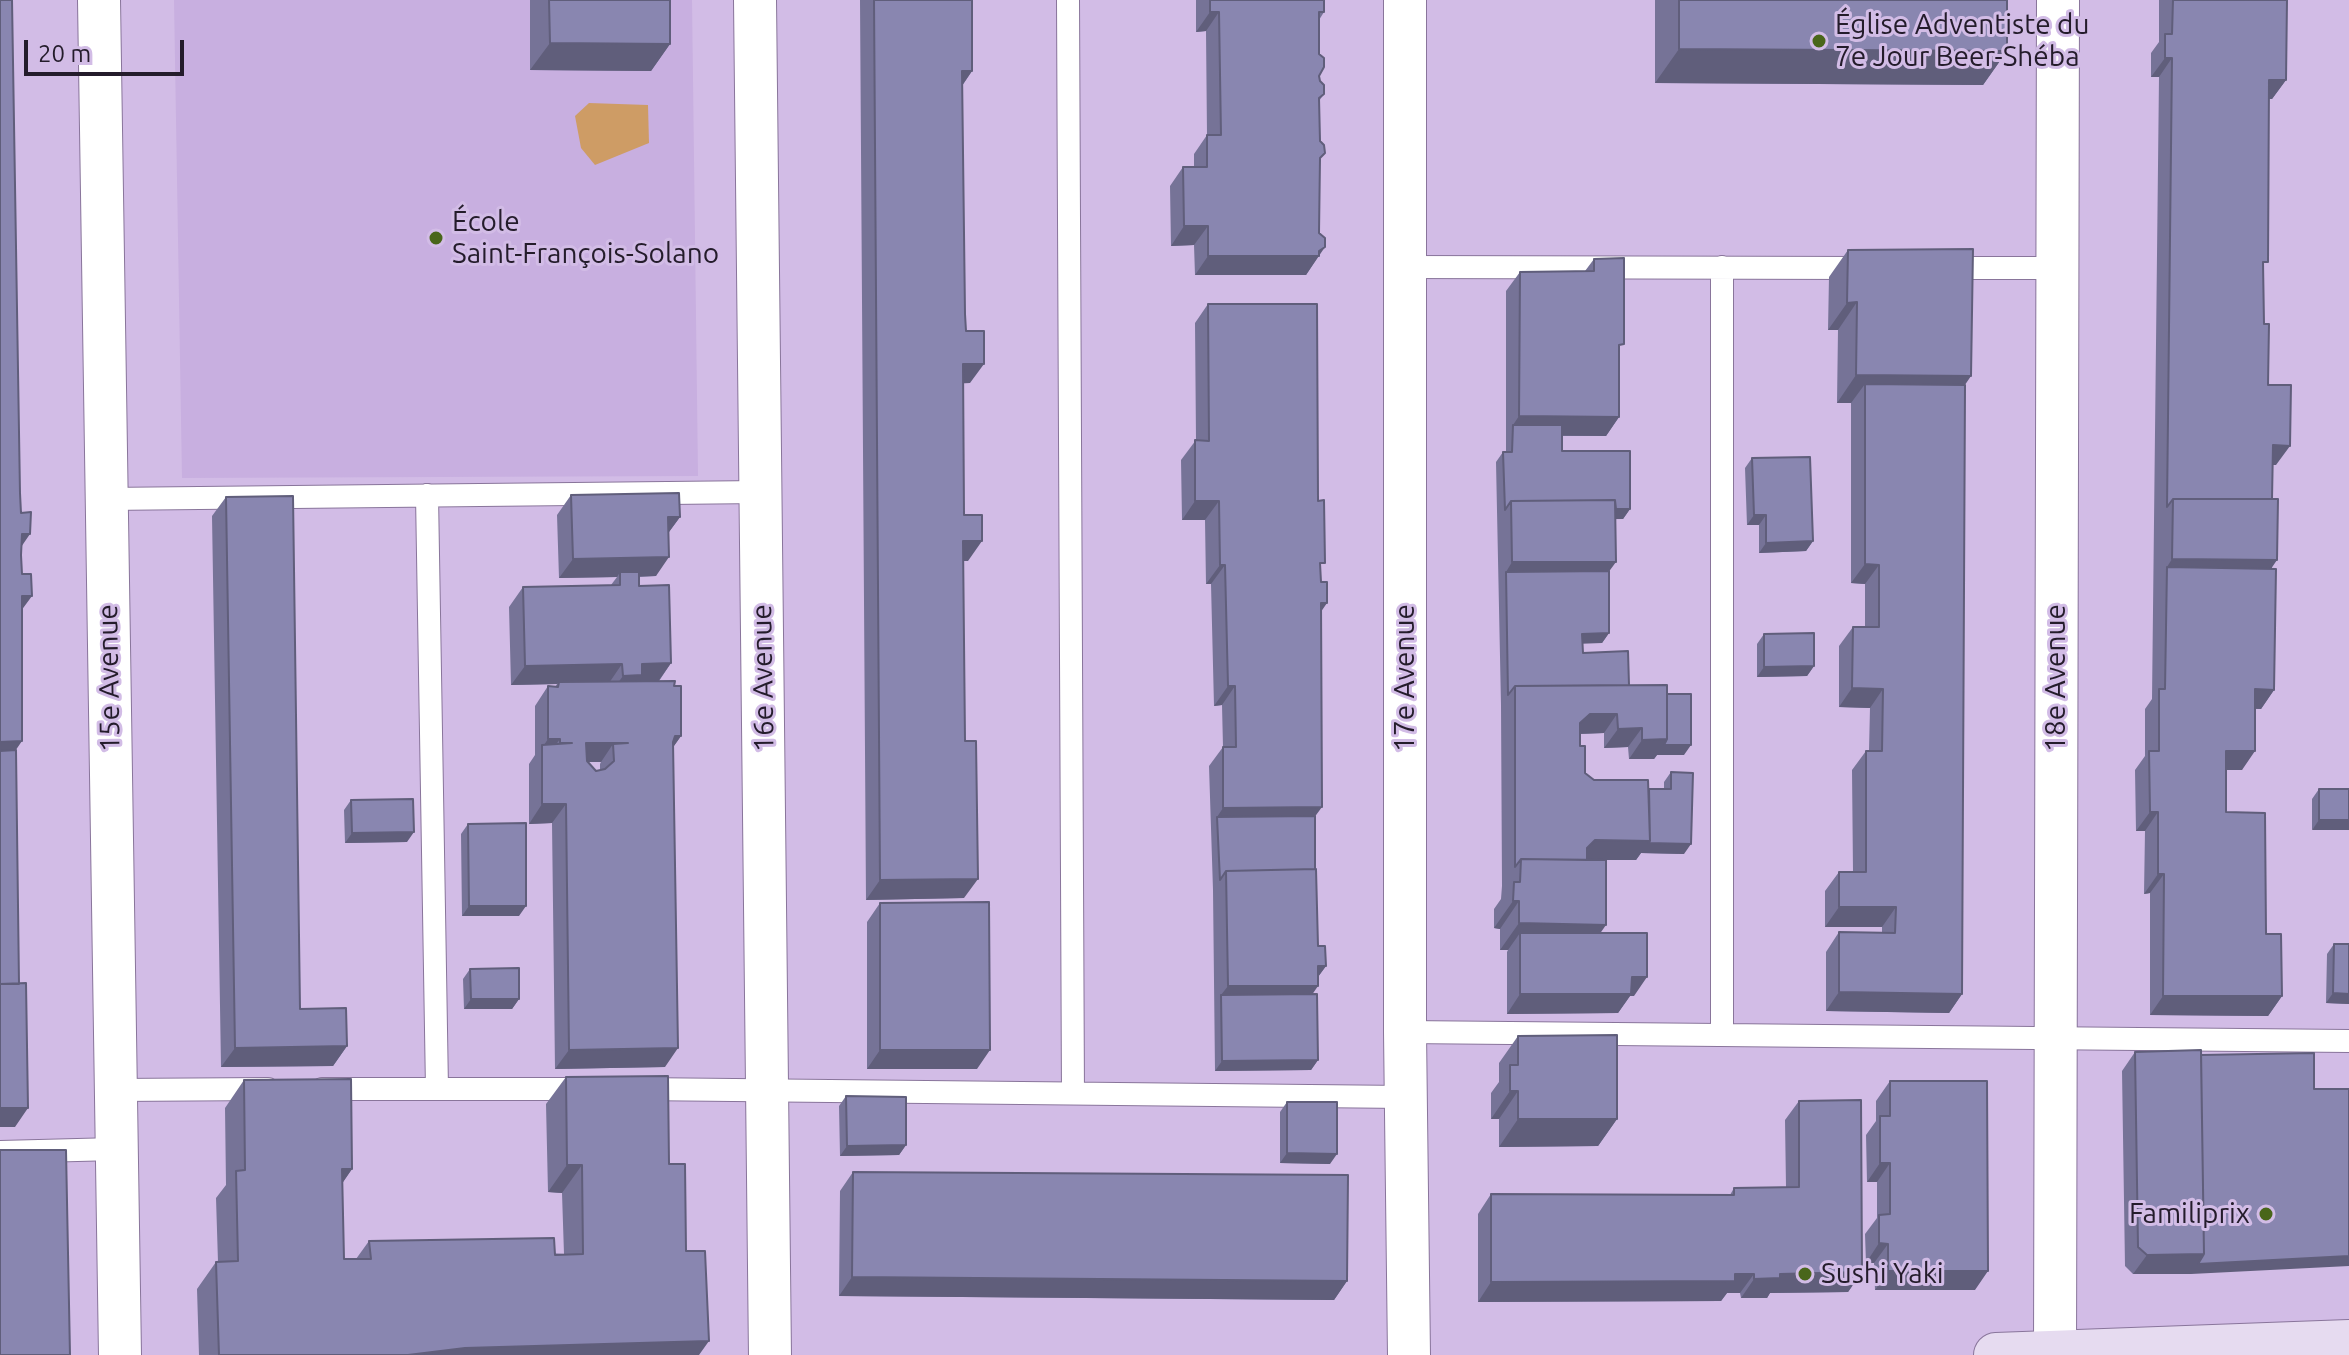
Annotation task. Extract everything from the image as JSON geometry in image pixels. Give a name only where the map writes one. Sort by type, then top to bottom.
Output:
[{"type":"street","name":"15e Avenue","points":[[99,0],[120,1355]]},
{"type":"street","name":"16e Avenue","points":[[755,0],[770,1355]]},
{"type":"street","name":"17e Avenue","points":[[1405,0],[1405,1097],[1409,1355]]},
{"type":"street","name":"18e Avenue","points":[[2055,1354],[2058,0]]},
{"type":"street","points":[[1996,1355],[2349,1342]]},
{"type":"lane","points":[[1068,0],[1073,1093]]},
{"type":"lane","points":[[1405,267],[1889,268]]},
{"type":"lane","points":[[1722,267],[1722,1035]]},
{"type":"lane","points":[[1920,268],[2056,268]]},
{"type":"lane","points":[[106,499],[761,492]]},
{"type":"lane","points":[[427,495],[437,1089]]},
{"type":"lane","points":[[1405,1032],[2349,1041]]},
{"type":"lane","points":[[115,1090],[616,1089],[1405,1097]]},
{"type":"lane","points":[[0,1152],[116,1149]]},
{"type":"shaded area","name":"École Saint-François-Solano","points":[[174,0],[692,0],[698,476],[182,478]]},
{"type":"shaded area","points":[[589,103],[648,105],[649,143],[595,165],[581,148],[575,116]]},
{"type":"building","points":[[0,0],[12,0],[20,493],[21,513],[31,512],[30,534],[22,534],[21,555],[22,574],[31,574],[32,596],[22,596],[22,741],[0,742]]},
{"type":"building","points":[[549,0],[670,0],[670,44],[550,43]]},
{"type":"building","points":[[874,0],[972,0],[972,71],[962,71],[965,314],[966,331],[984,331],[984,364],[963,364],[964,515],[982,515],[982,541],[963,541],[965,741],[976,741],[978,879],[880,880]]},
{"type":"building","points":[[1210,0],[1324,0],[1324,12],[1319,12],[1319,54],[1324,58],[1324,67],[1319,76],[1324,85],[1324,94],[1319,98],[1320,141],[1325,153],[1320,158],[1319,233],[1325,238],[1325,247],[1319,251],[1319,256],[1208,256],[1208,226],[1184,226],[1183,167],[1207,167],[1207,135],[1221,135],[1219,12],[1210,12]]},
{"type":"building","points":[[1679,0],[2007,0],[2007,51],[1679,49]]},
{"type":"building","points":[[2173,0],[2287,0],[2286,80],[2269,80],[2268,262],[2263,262],[2264,324],[2269,324],[2268,385],[2291,385],[2290,446],[2273,445],[2272,499],[2173,499],[2167,507],[2172,58],[2165,58],[2165,34],[2172,34]]},
{"type":"building","points":[[1973,249],[1971,376],[1856,375],[1857,302],[1847,303],[1848,250]]},
{"type":"building","points":[[1624,258],[1624,344],[1619,345],[1619,417],[1519,416],[1520,272],[1594,271],[1594,259]]},
{"type":"building","points":[[1208,304],[1317,304],[1318,501],[1324,500],[1325,563],[1320,563],[1321,582],[1327,582],[1327,603],[1321,603],[1322,807],[1223,808],[1223,747],[1236,747],[1235,686],[1228,686],[1225,565],[1220,565],[1219,501],[1195,501],[1195,440],[1209,441]]},
{"type":"building","points":[[1865,384],[1965,385],[1962,994],[1839,992],[1839,932],[1895,933],[1896,907],[1839,907],[1839,872],[1866,872],[1866,751],[1882,751],[1883,689],[1852,688],[1853,627],[1879,627],[1879,565],[1865,564]]},
{"type":"building","points":[[1513,425],[1562,425],[1562,451],[1630,451],[1630,509],[1616,509],[1615,500],[1511,501],[1505,510],[1503,452],[1512,452]]},
{"type":"building","points":[[1810,457],[1813,541],[1766,543],[1766,515],[1754,515],[1752,458]]},
{"type":"building","points":[[679,493],[680,517],[668,517],[669,557],[573,559],[571,495]]},
{"type":"building","points":[[293,496],[300,1009],[346,1008],[347,1046],[235,1048],[226,497]]},
{"type":"building","points":[[2173,499],[2278,499],[2277,560],[2172,559]]},
{"type":"building","points":[[1615,500],[1616,562],[1512,562],[1511,501]]},
{"type":"building","points":[[2167,567],[2276,569],[2274,690],[2255,689],[2255,751],[2226,751],[2226,812],[2265,813],[2266,934],[2281,934],[2282,996],[2163,996],[2164,874],[2158,874],[2158,812],[2150,812],[2149,751],[2159,751],[2159,689],[2165,689]]},
{"type":"building","points":[[1609,571],[1609,633],[1582,634],[1583,653],[1628,651],[1629,685],[1515,686],[1508,695],[1506,572]]},
{"type":"building","points":[[620,572],[639,572],[639,586],[669,585],[671,663],[642,664],[642,675],[623,676],[622,664],[525,666],[523,587],[620,585]]},
{"type":"building","points":[[1814,633],[1814,666],[1764,667],[1764,634]]},
{"type":"building","points":[[675,681],[674,686],[681,686],[681,736],[675,736],[673,742],[678,1048],[569,1050],[566,804],[542,804],[542,745],[572,743],[548,739],[548,686],[558,687],[559,682]],"holes":[[[586,743],[628,743],[613,744],[614,761],[605,769],[596,771],[587,761]]]},
{"type":"building","points":[[1667,685],[1667,739],[1642,740],[1642,728],[1618,729],[1617,714],[1590,714],[1580,723],[1580,746],[1585,746],[1585,773],[1594,780],[1648,780],[1650,841],[1595,840],[1587,848],[1587,860],[1521,859],[1515,867],[1515,686]]},
{"type":"building","points":[[1667,694],[1691,694],[1691,745],[1664,745],[1667,739]]},
{"type":"building","points":[[16,750],[19,984],[0,984],[0,751]]},
{"type":"building","points":[[1671,772],[1693,773],[1691,844],[1648,843],[1649,789],[1671,789]]},
{"type":"building","points":[[2319,789],[2349,789],[2349,820],[2319,820]]},
{"type":"building","points":[[413,799],[414,832],[352,833],[351,800]]},
{"type":"building","points":[[1315,816],[1315,869],[1226,871],[1220,880],[1217,817]]},
{"type":"building","points":[[526,823],[526,906],[469,906],[468,824]]},
{"type":"building","points":[[1521,859],[1606,860],[1606,925],[1519,923],[1519,901],[1513,901],[1514,882],[1520,882]]},
{"type":"building","points":[[1316,869],[1318,946],[1325,946],[1326,966],[1318,966],[1318,986],[1228,986],[1226,871]]},
{"type":"building","points":[[989,902],[990,1050],[880,1050],[880,903]]},
{"type":"building","points":[[1520,933],[1647,933],[1647,977],[1632,977],[1631,994],[1520,994]]},
{"type":"building","points":[[2334,944],[2349,944],[2349,994],[2333,993]]},
{"type":"building","points":[[519,968],[519,999],[471,999],[470,969]]},
{"type":"building","points":[[26,983],[28,1108],[0,1108],[0,984]]},
{"type":"building","points":[[1317,994],[1318,1060],[1222,1061],[1221,995]]},
{"type":"building","points":[[1617,1035],[1617,1119],[1518,1119],[1518,1091],[1510,1091],[1510,1065],[1518,1065],[1518,1036]]},
{"type":"building","points":[[2201,1050],[2204,1254],[2147,1255],[2138,1247],[2135,1052]]},
{"type":"building","points":[[2314,1053],[2314,1089],[2349,1089],[2349,1256],[2198,1264],[2204,1254],[2201,1055]]},
{"type":"building","points":[[668,1076],[669,1164],[685,1164],[686,1251],[705,1251],[709,1341],[465,1348],[408,1355],[219,1355],[216,1262],[238,1261],[236,1171],[245,1170],[244,1080],[351,1079],[352,1169],[342,1169],[344,1259],[371,1259],[369,1241],[554,1238],[555,1255],[583,1254],[582,1165],[567,1165],[566,1077]]},
{"type":"building","points":[[1890,1081],[1987,1081],[1988,1271],[1888,1271],[1888,1244],[1879,1243],[1879,1215],[1890,1214],[1890,1163],[1880,1163],[1880,1116],[1890,1116]]},
{"type":"building","points":[[846,1096],[906,1097],[906,1145],[847,1146]]},
{"type":"building","points":[[1861,1100],[1862,1272],[1780,1274],[1780,1278],[1754,1279],[1754,1274],[1735,1274],[1735,1281],[1491,1282],[1491,1194],[1734,1195],[1734,1188],[1799,1187],[1799,1101]]},
{"type":"building","points":[[1287,1102],[1337,1102],[1337,1154],[1287,1153]]},
{"type":"building","points":[[0,1150],[66,1150],[70,1355],[0,1355]]},
{"type":"building","points":[[853,1172],[1348,1175],[1347,1281],[852,1277]]},
{"type":"place","name":"Église Adventiste du 7e Jour Beer-Shéba","points":[[1819,41]]},
{"type":"place","name":"École Saint-François-Solano","points":[[436,238]]},
{"type":"place","name":"Familiprix","points":[[2266,1214]]},
{"type":"place","name":"Sushi Yaki","points":[[1805,1274]]}]
